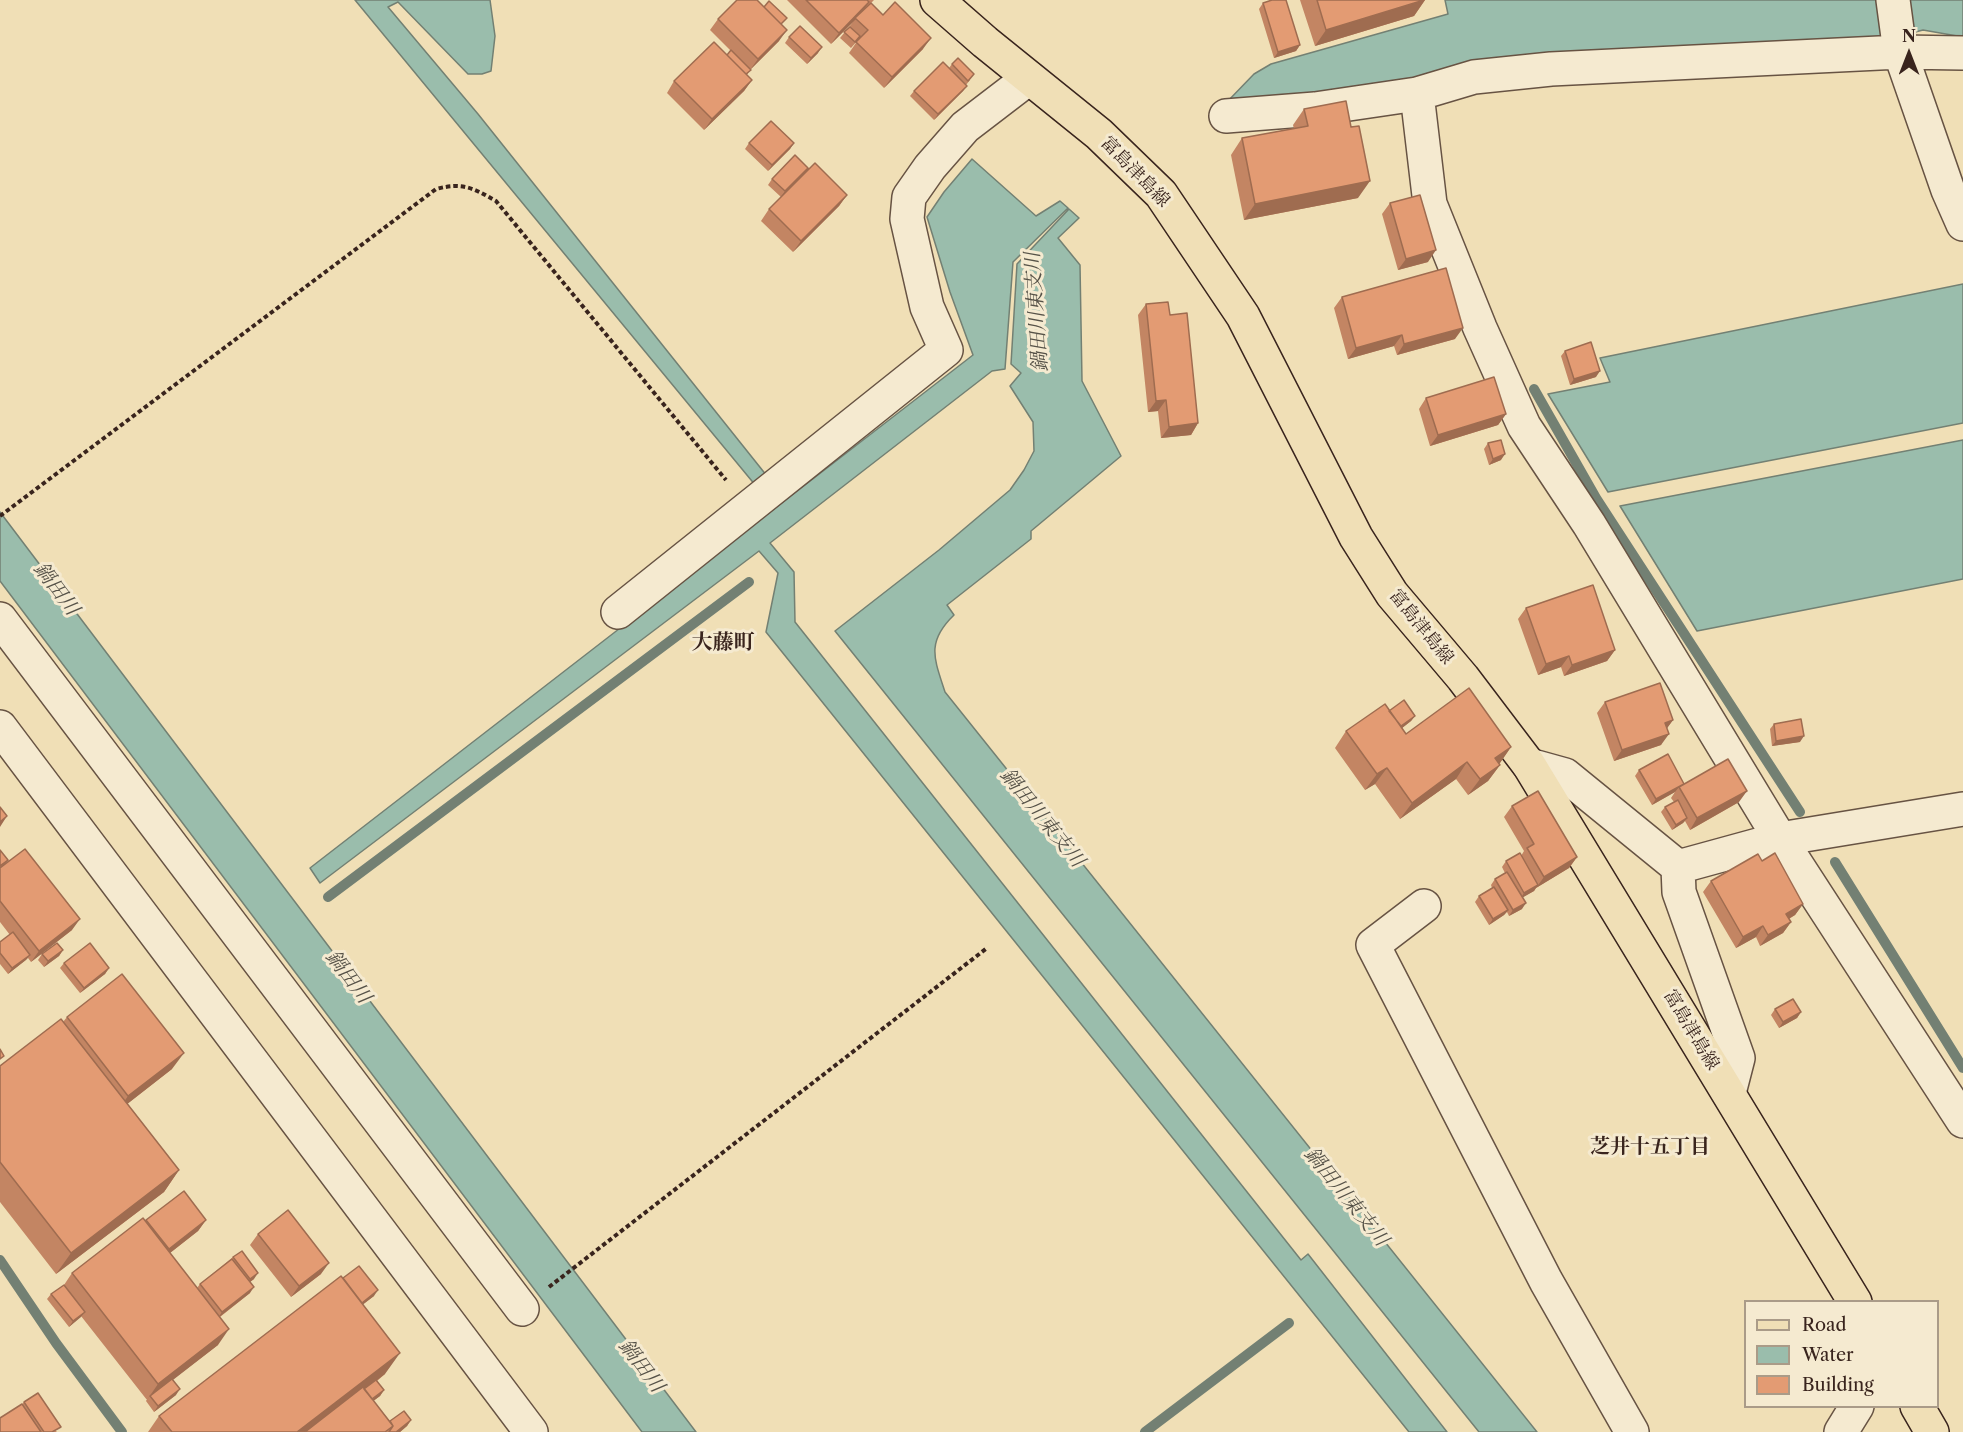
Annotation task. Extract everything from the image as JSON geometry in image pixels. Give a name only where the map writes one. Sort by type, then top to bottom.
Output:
[{"type":"main road","name":"富島津島線","points":[[937,0],[1099,134],[1161,194],[1243,316],[1356,537],[1392,594],[1463,678],[1529,765],[1854,1300]]},
{"type":"main road","points":[[1918,1408],[1932,1432]]},
{"type":"street","points":[[1893,0],[1900,52],[1948,190],[1963,224]]},
{"type":"street","points":[[1226,116],[1315,109],[1417,94],[1474,77],[1551,69],[1900,52],[1963,53]]},
{"type":"street","points":[[618,612],[946,350],[927,306],[907,219],[909,197],[930,166],[965,127],[1029,78]]},
{"type":"street","points":[[1417,94],[1430,204],[1480,328],[1524,426],[1589,524],[1780,839],[1963,1121]]},
{"type":"street","points":[[0,619],[532,1301]]},
{"type":"street","points":[[0,727],[531,1432]]},
{"type":"street","points":[[1529,765],[1565,775],[1678,867],[1679,892],[1738,1058],[1730,1093]]},
{"type":"street","points":[[1678,867],[1780,839],[1963,809]]},
{"type":"street","points":[[1424,906],[1373,945],[1546,1281],[1632,1432]]},
{"type":"street","points":[[1841,1432],[1856,1408]]},
{"type":"path","points":[[0,516],[436,189],[452,185],[472,187],[496,201],[728,482]]},
{"type":"path","points":[[532,1301],[987,948]]},
{"type":"water","points":[[355,0],[490,0],[495,36],[491,71],[482,74],[468,74],[398,2],[388,7],[478,114],[767,476],[756,486]]},
{"type":"water","points":[[1445,0],[1963,0],[1963,37],[1923,30],[1888,39],[1225,104],[1254,74],[1271,64],[1448,14]]},
{"type":"water","points":[[972,159],[1036,216],[1060,201],[1068,208],[1013,262],[1005,369],[992,371],[770,543],[794,572],[795,622],[1301,1260],[1308,1254],[1447,1432],[1409,1432],[766,632],[778,573],[759,551],[320,883],[310,868],[973,355],[950,292],[927,217],[944,192]]},
{"type":"water","name":"鍋田川東支川","points":[[1069,209],[1079,218],[1058,238],[1080,265],[1082,381],[1121,456],[1031,531],[1031,539],[947,605],[954,615],[939,634],[935,651],[945,692],[1537,1432],[1479,1432],[835,631],[939,550],[1010,490],[1024,470],[1034,451],[1033,422],[1010,386],[1021,373],[1011,364],[1017,264]]},
{"type":"water","points":[[1963,284],[1963,423],[1608,492],[1548,394],[1610,382],[1600,358]]},
{"type":"water","points":[[1963,440],[1963,579],[1697,631],[1620,506]]},
{"type":"water","name":"鍋田川","points":[[0,512],[696,1432],[642,1432],[0,581]]},
{"type":"building","points":[[737,0],[757,0],[787,30],[758,59],[718,19]]},
{"type":"building","points":[[806,0],[867,0],[869,2],[839,33]]},
{"type":"building","points":[[1272,0],[1286,0],[1300,45],[1278,52],[1263,3]]},
{"type":"building","points":[[1317,0],[1424,0],[1326,30]]},
{"type":"building","points":[[769,1],[787,18],[781,24],[764,7]]},
{"type":"building","points":[[895,2],[931,38],[892,77],[856,42],[868,30],[855,18],[871,3],[883,15]]},
{"type":"building","points":[[800,26],[822,47],[811,58],[789,37]]},
{"type":"building","points":[[850,27],[860,36],[855,42],[844,32]]},
{"type":"building","points":[[714,42],[752,80],[712,119],[674,81]]},
{"type":"building","points":[[731,50],[751,70],[746,74],[727,55]]},
{"type":"building","points":[[958,58],[974,74],[968,81],[952,64]]},
{"type":"building","points":[[943,62],[967,86],[938,114],[914,91]]},
{"type":"building","points":[[1346,101],[1351,127],[1359,126],[1370,181],[1255,204],[1242,138],[1308,126],[1304,109]]},
{"type":"building","points":[[771,121],[794,143],[772,165],[749,143]]},
{"type":"building","points":[[795,155],[808,168],[785,191],[772,179]]},
{"type":"building","points":[[815,163],[847,195],[801,241],[769,209]]},
{"type":"building","points":[[1420,195],[1436,250],[1406,259],[1390,203]]},
{"type":"building","points":[[1446,268],[1463,328],[1404,344],[1402,335],[1356,348],[1342,297]]},
{"type":"building","points":[[1168,302],[1170,315],[1187,313],[1198,423],[1169,427],[1166,400],[1156,401],[1146,304]]},
{"type":"building","points":[[1591,342],[1600,371],[1574,379],[1565,351]]},
{"type":"building","points":[[1494,377],[1506,414],[1438,435],[1426,398]]},
{"type":"building","points":[[1501,440],[1505,454],[1493,459],[1488,443]]},
{"type":"building","points":[[1593,585],[1615,650],[1572,665],[1569,656],[1546,664],[1526,608]]},
{"type":"building","points":[[1660,683],[1673,720],[1665,723],[1669,734],[1622,750],[1605,702]]},
{"type":"building","points":[[1469,688],[1511,747],[1495,758],[1500,765],[1480,779],[1467,762],[1412,803],[1387,768],[1377,774],[1346,731],[1385,704],[1406,734]]},
{"type":"building","points":[[1404,700],[1415,716],[1401,726],[1389,711]]},
{"type":"building","points":[[1801,719],[1804,736],[1776,741],[1774,724]]},
{"type":"building","points":[[1668,754],[1684,784],[1656,799],[1639,770]]},
{"type":"building","points":[[1728,759],[1747,791],[1697,818],[1679,787]]},
{"type":"building","points":[[1538,791],[1577,857],[1544,877],[1527,848],[1534,844],[1512,806]]},
{"type":"building","points":[[1678,800],[1687,818],[1676,825],[1665,807]]},
{"type":"building","points":[[0,807],[7,816],[0,822]]},
{"type":"building","points":[[25,849],[80,919],[39,951],[0,901],[0,868]]},
{"type":"building","points":[[0,850],[8,860],[0,866]]},
{"type":"building","points":[[1520,853],[1538,885],[1524,893],[1506,861]]},
{"type":"building","points":[[1775,853],[1803,904],[1786,914],[1791,922],[1768,935],[1763,926],[1743,937],[1711,881],[1758,854],[1762,861]]},
{"type":"building","points":[[1507,872],[1526,903],[1513,910],[1495,879]]},
{"type":"building","points":[[1494,887],[1508,910],[1493,919],[1479,896]]},
{"type":"building","points":[[13,932],[30,955],[12,968],[0,953],[0,942]]},
{"type":"building","points":[[57,943],[63,950],[48,961],[42,954]]},
{"type":"building","points":[[90,943],[109,968],[84,988],[64,963]]},
{"type":"building","points":[[122,974],[184,1053],[128,1096],[67,1017]]},
{"type":"building","points":[[1793,999],[1801,1012],[1783,1022],[1775,1009]]},
{"type":"building","points":[[61,1019],[179,1170],[71,1253],[0,1162],[0,1066]]},
{"type":"building","points":[[184,1191],[206,1220],[169,1249],[146,1220]]},
{"type":"building","points":[[288,1210],[329,1263],[299,1286],[258,1234]]},
{"type":"building","points":[[143,1218],[229,1329],[158,1384],[72,1273]]},
{"type":"building","points":[[242,1251],[258,1273],[250,1279],[233,1257]]},
{"type":"building","points":[[232,1259],[254,1287],[222,1312],[200,1284]]},
{"type":"building","points":[[359,1266],[378,1290],[362,1303],[343,1278]]},
{"type":"building","points":[[341,1276],[400,1353],[297,1432],[172,1432],[159,1416]]},
{"type":"building","points":[[64,1285],[85,1312],[73,1321],[51,1294]]},
{"type":"building","points":[[172,1379],[180,1389],[158,1406],[150,1396]]},
{"type":"building","points":[[376,1380],[384,1390],[372,1399],[364,1389]]},
{"type":"building","points":[[363,1387],[393,1426],[385,1432],[305,1432]]},
{"type":"building","points":[[38,1393],[61,1427],[52,1432],[44,1432],[24,1402]]},
{"type":"building","points":[[22,1404],[41,1432],[0,1432],[0,1418]]},
{"type":"building","points":[[404,1411],[411,1420],[396,1432],[389,1432],[393,1426],[390,1421]]},
{"type":"waterway","points":[[1534,389],[1596,498],[1800,812]]},
{"type":"waterway","points":[[328,897],[749,582]]},
{"type":"waterway","points":[[1835,862],[1963,1068]]},
{"type":"waterway","points":[[0,1260],[56,1343],[122,1432]]},
{"type":"waterway","points":[[1145,1432],[1289,1323]]},
{"type":"district","name":"大藤町","points":[[723,643]]},
{"type":"district","name":"芝井十五丁目","points":[[1650,1147]]}]
